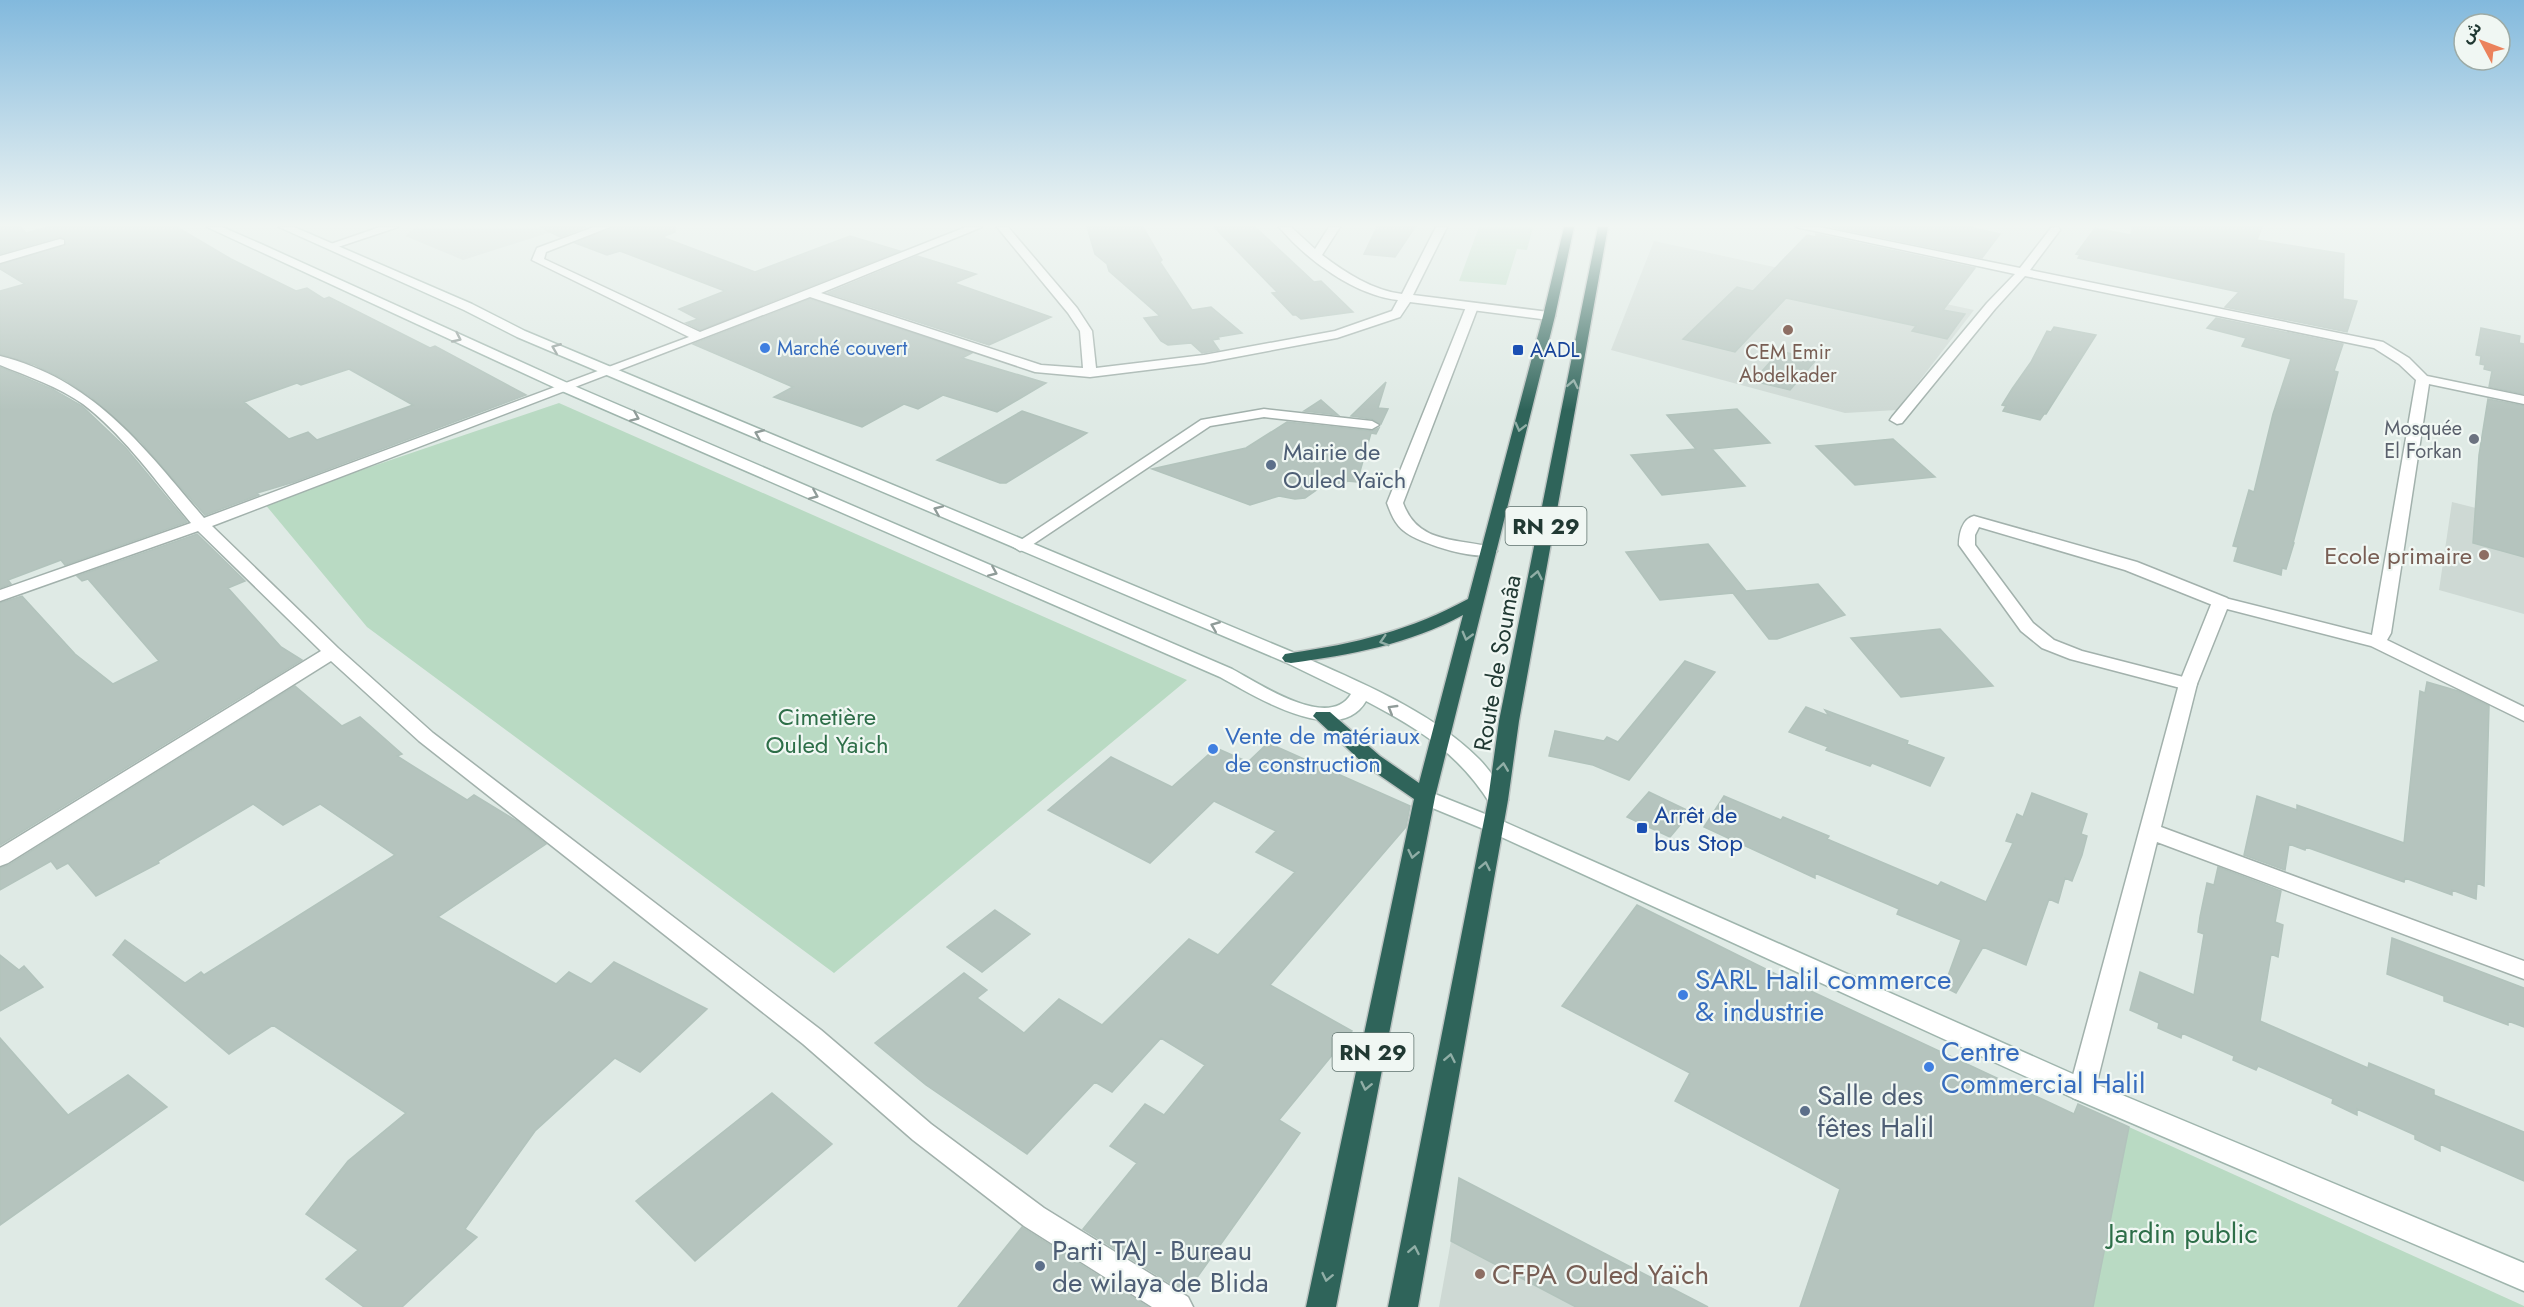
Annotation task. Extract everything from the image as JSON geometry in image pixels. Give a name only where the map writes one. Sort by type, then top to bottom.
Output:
[{"type":"highway","name":"Route de Soumâa","points":[[1425,797],[1555,288]]},
{"type":"highway","name":"Route de Soumâa","points":[[1493,825],[1511,709],[1591,288]]},
{"type":"highway","points":[[1291,658],[1335,653],[1376,644],[1448,618],[1476,601]]},
{"type":"highway","points":[[1323,716],[1373,761],[1425,797]]},
{"type":"highway","name":"RN 29","points":[[1321,1307],[1425,797]]},
{"type":"highway","name":"RN 29","points":[[1403,1307],[1493,825]]},
{"type":"street","points":[[354,288],[566,387],[1226,673],[1293,707],[1323,716],[1335,714],[1354,705],[1362,691]]},
{"type":"street","points":[[425,288],[521,334],[1020,546],[1291,658],[1362,691],[1440,738],[1472,763],[1484,776],[1498,800]]},
{"type":"street","points":[[597,288],[700,337]]},
{"type":"street","points":[[0,596],[201,525],[827,288]]},
{"type":"street","points":[[1054,288],[1086,331],[1090,373]]},
{"type":"street","points":[[1364,288],[1404,299],[1549,316]]},
{"type":"street","points":[[812,294],[1040,369],[1090,373],[1204,359],[1337,334],[1396,314],[1410,288]]},
{"type":"street","points":[[1897,420],[2008,288]]},
{"type":"street","points":[[2102,288],[2378,345],[2404,361],[2423,379],[2524,400]]},
{"type":"street","points":[[1472,307],[1395,503],[1397,514],[1405,526],[1420,535],[1439,543],[1489,551]]},
{"type":"street","points":[[0,360],[40,376],[87,401],[128,438],[201,525],[332,652],[426,737],[812,1036],[922,1132],[1034,1217],[1179,1307]]},
{"type":"street","points":[[2378,642],[2382,633],[2423,379]]},
{"type":"street","points":[[1020,546],[1206,423],[1264,413],[1372,425]]},
{"type":"street","points":[[2188,684],[2076,655],[2048,644],[2027,627],[1967,545],[1967,535],[1974,521],[2131,567],[2221,602],[2378,642],[2524,715]]},
{"type":"street","points":[[2082,1090],[2188,684],[2221,602]]},
{"type":"street","points":[[0,858],[332,652]]},
{"type":"street","points":[[1425,797],[1493,825],[2082,1090],[2524,1277]]},
{"type":"street","points":[[2149,831],[2524,970]]},
{"type":"shaded area","name":"CEM Emir Abdelkader","points":[[1635,288],[1872,288],[1974,310],[1897,410],[1845,413],[1611,350]]},
{"type":"shaded area","name":"Ecole primaire","points":[[2452,502],[2524,520],[2524,614],[2439,590]]},
{"type":"shaded area","name":"CFPA Ouled Yaïch","points":[[1451,1241],[1580,1307],[1439,1307]]},
{"type":"green space","name":"Cimetière Ouled Yaich","points":[[559,403],[1187,680],[834,973],[367,627],[264,503]]},
{"type":"green space","name":"Jardin public","points":[[2129,1127],[2524,1306],[2524,1307],[2093,1307]]},
{"type":"building","points":[[11,288],[290,288],[296,291],[307,288],[324,299],[329,297],[430,348],[435,346],[526,395],[294,482],[257,493],[259,495],[205,515],[140,441],[92,398],[65,380],[35,365],[0,354],[0,291]],"holes":[[[349,369],[413,405],[317,440],[308,432],[289,439],[244,402],[297,383],[301,385]]]},
{"type":"building","points":[[717,288],[806,288],[700,330],[686,323],[698,319],[679,309],[725,291]]},
{"type":"building","points":[[840,288],[968,288],[1051,317],[989,345],[828,293]]},
{"type":"building","points":[[1128,288],[1177,288],[1192,310],[1211,307],[1242,333],[1212,340],[1219,350],[1202,353],[1191,343],[1168,345],[1161,341],[1144,318],[1160,316]]},
{"type":"building","points":[[1273,288],[1328,288],[1353,312],[1301,319],[1293,315],[1272,293],[1277,292]]},
{"type":"building","points":[[1736,288],[1753,291],[1756,288],[1960,288],[1943,310],[1965,314],[1947,339],[1912,331],[1916,326],[1786,298],[1735,352],[1683,339]]},
{"type":"building","points":[[2220,288],[2343,288],[2343,299],[2357,301],[2347,332],[2225,307],[2239,292]]},
{"type":"building","points":[[810,299],[972,353],[962,358],[1046,383],[997,412],[943,395],[918,409],[904,404],[862,427],[774,397],[793,387],[693,344]]},
{"type":"building","points":[[2216,318],[2343,344],[2334,371],[2338,372],[2294,543],[2286,569],[2282,568],[2281,575],[2234,561],[2238,547],[2233,546],[2249,490],[2254,492],[2273,414],[2291,359],[2242,346],[2246,338],[2207,328]]},
{"type":"building","points":[[2054,327],[2096,335],[2040,420],[2003,411],[2006,406],[2002,405],[2031,362],[2047,331],[2051,332]]},
{"type":"building","points":[[2481,328],[2520,336],[2519,343],[2524,344],[2524,394],[2489,387],[2492,371],[2484,369],[2485,365],[2480,364],[2481,356],[2476,355]]},
{"type":"building","points":[[1780,351],[1816,360],[1790,390],[1753,381]]},
{"type":"building","points":[[0,367],[52,389],[82,406],[125,447],[187,522],[65,565],[61,560],[8,580],[11,584],[0,588]]},
{"type":"building","points":[[1386,382],[1378,408],[1388,409],[1381,424],[1372,419],[1351,416]]},
{"type":"building","points":[[2488,399],[2524,406],[2524,557],[2473,543],[2479,455]]},
{"type":"building","points":[[1321,400],[1338,415],[1304,411]]},
{"type":"building","points":[[1737,409],[1770,443],[1712,449],[1745,486],[1662,495],[1631,455],[1696,449],[1667,415]]},
{"type":"building","points":[[1022,411],[1087,433],[1006,483],[1000,483],[937,460]]},
{"type":"building","name":"Mairie de Ouled Yaïch","points":[[1287,422],[1372,431],[1379,428],[1376,434],[1371,433],[1357,482],[1347,481],[1321,487],[1305,498],[1279,496],[1250,505],[1152,469],[1246,448]]},
{"type":"building","points":[[1893,439],[1935,477],[1855,485],[1816,446]]},
{"type":"building","points":[[197,534],[245,581],[228,588],[281,647],[302,660],[0,845],[0,603],[22,596],[75,654],[113,684],[159,661],[88,579],[82,581],[77,576]]},
{"type":"building","points":[[1708,544],[1746,591],[1818,584],[1845,615],[1777,639],[1769,639],[1733,593],[1660,600],[1626,552]]},
{"type":"building","points":[[1940,629],[1993,686],[1901,697],[1851,638]]},
{"type":"building","points":[[1685,661],[1715,672],[1629,780],[1593,765],[1549,756],[1555,731],[1604,741],[1607,737],[1618,742]]},
{"type":"building","points":[[2427,682],[2458,691],[2489,706],[2484,886],[2477,883],[2476,899],[2452,890],[2452,895],[2405,878],[2404,882],[2306,847],[2305,850],[2289,844],[2285,870],[2244,855],[2257,796],[2297,810],[2297,805],[2404,843],[2420,691],[2425,693]]},
{"type":"building","points":[[295,686],[342,726],[360,717],[402,754],[397,756],[467,800],[474,795],[517,821],[546,844],[438,917],[556,984],[569,972],[591,984],[614,962],[707,1009],[640,1072],[615,1058],[535,1131],[465,1229],[477,1237],[402,1307],[364,1307],[326,1279],[358,1250],[306,1214],[348,1161],[406,1113],[273,1025],[229,1054],[113,955],[125,940],[185,983],[201,972],[204,975],[395,855],[320,804],[283,825],[253,804],[158,861],[159,863],[96,896],[68,863],[57,869],[51,861],[0,890],[0,868],[9,865]]},
{"type":"building","points":[[1806,707],[1829,716],[1825,710],[1908,741],[1907,744],[1944,758],[1930,786],[1872,763],[1870,766],[1826,750],[1828,747],[1789,732]]},
{"type":"building","points":[[1268,743],[1410,806],[1406,827],[1270,985],[1352,1031],[1279,1120],[1300,1133],[1186,1293],[1083,1229],[1137,1163],[1110,1146],[1145,1104],[1164,1115],[1205,1065],[1161,1038],[1112,1092],[1095,1082],[1027,1154],[926,1085],[875,1043],[964,973],[987,990],[977,998],[1024,1033],[1059,999],[1102,1025],[1189,939],[1218,955],[1295,872],[1256,852],[1276,831],[1214,801],[1150,863],[1048,810],[1111,757],[1172,787],[1216,748],[1248,762]]},
{"type":"building","points":[[1649,792],[1691,812],[1670,837],[1627,817]]},
{"type":"building","points":[[2032,793],[2087,814],[2081,834],[2087,836],[2082,855],[2072,881],[2065,878],[2058,903],[2049,899],[2026,965],[1983,947],[1956,993],[1944,987],[1961,940],[1897,914],[1899,909],[1815,873],[1815,878],[1704,827],[1724,796],[1781,820],[1783,817],[1829,836],[1827,839],[1938,886],[1941,882],[1986,902],[2013,843],[2006,841],[2017,814],[2023,817]]},
{"type":"building","points":[[2218,867],[2281,891],[2275,922],[2283,925],[2278,957],[2271,954],[2260,1021],[2368,1068],[2369,1063],[2434,1090],[2434,1095],[2524,1132],[2524,1181],[2440,1144],[2440,1151],[2415,1139],[2415,1135],[2357,1109],[2357,1115],[2332,1103],[2333,1099],[2258,1066],[2256,1070],[2233,1060],[2234,1056],[2182,1033],[2181,1038],[2158,1028],[2159,1023],[2130,1010],[2140,972],[2194,995],[2204,934],[2198,932],[2200,917],[2207,883],[2214,885]]},
{"type":"building","points":[[1637,905],[1800,986],[2074,1114],[2078,1104],[2129,1127],[2093,1307],[1800,1307],[1840,1189],[1675,1101],[1690,1073],[1562,1006]]},
{"type":"building","points":[[995,910],[1030,934],[982,972],[947,947]]},
{"type":"building","points":[[2392,938],[2524,988],[2524,1027],[2508,1021],[2508,1025],[2444,1001],[2444,996],[2387,974]]},
{"type":"building","points":[[0,955],[19,970],[24,966],[43,987],[0,1011]]},
{"type":"building","points":[[0,1038],[68,1115],[128,1075],[167,1107],[0,1225]]},
{"type":"building","points":[[772,1093],[832,1144],[695,1261],[636,1201]]},
{"type":"building","points":[[1459,1178],[1708,1307],[1576,1307],[1451,1241]]},
{"type":"building","name":"Parti TAJ - Bureau de wilaya de Blida","points":[[1023,1228],[1148,1307],[958,1307]]},
{"type":"place","name":"CEM Emir Abdelkader","points":[[1788,330]]},
{"type":"place","name":"Marché couvert","points":[[765,348]]},
{"type":"place","name":"AADL","points":[[1518,350]]},
{"type":"place","name":"Mosquée El Forkan","points":[[2474,439]]},
{"type":"place","name":"Mairie de Ouled Yaïch","points":[[1271,465]]},
{"type":"place","name":"Ecole primaire","points":[[2484,555]]},
{"type":"place","name":"Vente de matériaux de construction","points":[[1213,749]]},
{"type":"place","name":"Arrêt de bus Stop","points":[[1642,828]]},
{"type":"place","name":"SARL Halil commerce & industrie","points":[[1683,995]]},
{"type":"place","name":"Centre Commercial Halil","points":[[1929,1067]]},
{"type":"place","name":"Salle des fêtes Halil","points":[[1805,1111]]},
{"type":"place","name":"Parti TAJ - Bureau de wilaya de Blida","points":[[1040,1266]]},
{"type":"place","name":"CFPA Ouled Yaïch","points":[[1480,1274]]}]
